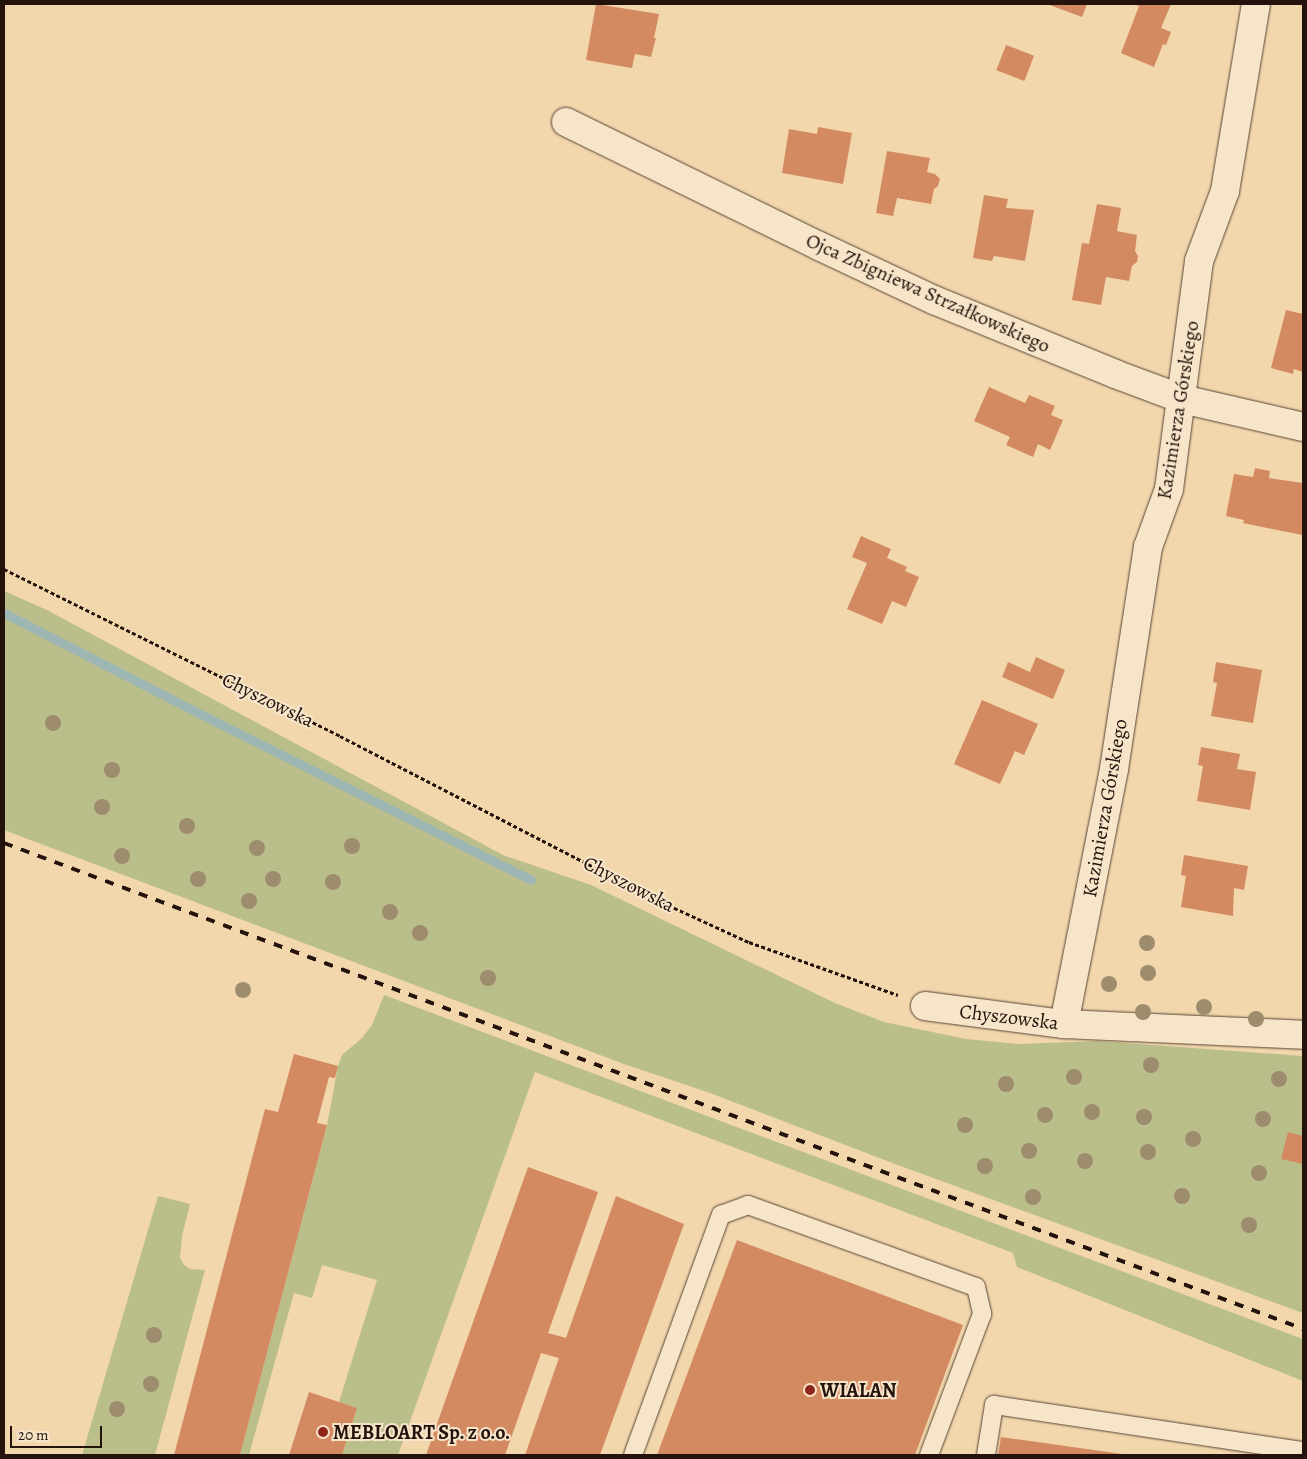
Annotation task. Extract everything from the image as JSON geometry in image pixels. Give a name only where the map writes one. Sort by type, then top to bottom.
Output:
[{"type":"street","name":"Kazimierza Górskiego","points":[[1064,1024],[1114,768],[1148,547],[1169,490],[1200,261],[1225,191],[1256,4]]},
{"type":"street","name":"Ojca Zbigniewa Strzałkowskiego","points":[[566,122],[934,300],[1115,374],[1182,399],[1303,427]]},
{"type":"street","name":"Chyszowska","points":[[925,1006],[1064,1024],[1303,1035]]},
{"type":"lane","points":[[633,1455],[721,1215],[748,1205],[976,1288],[982,1314],[929,1455]]},
{"type":"lane","points":[[986,1455],[994,1405],[1303,1451]]},
{"type":"path","name":"Chyszowska","points":[[4,569],[340,736],[668,905],[750,942],[855,978],[925,1006]]},
{"type":"green space","points":[[4,591],[47,610],[503,855],[591,885],[835,1003],[884,1022],[966,1039],[1019,1044],[1097,1041],[1303,1056],[1303,1313],[895,1164],[710,1093],[624,1064],[4,830]]},
{"type":"green space","points":[[384,995],[1303,1339],[1303,1381],[1017,1267],[1013,1253],[535,1072],[398,1455],[342,1455],[357,1408],[339,1402],[377,1280],[322,1265],[312,1298],[294,1293],[249,1455],[240,1455],[327,1125],[338,1066],[342,1055],[362,1038],[372,1025]]},
{"type":"green space","points":[[158,1196],[190,1204],[182,1236],[180,1258],[184,1265],[190,1269],[205,1270],[155,1455],[82,1455]]},
{"type":"building","points":[[596,4],[659,14],[651,57],[635,54],[632,68],[586,60]]},
{"type":"building","points":[[1047,4],[1087,4],[1082,17]]},
{"type":"building","points":[[1134,4],[1171,4],[1161,28],[1171,32],[1166,45],[1163,44],[1154,67],[1121,53],[1139,6]]},
{"type":"building","points":[[1006,45],[1034,56],[1024,81],[996,70]]},
{"type":"building","points":[[818,127],[852,133],[843,184],[782,173],[789,129],[817,134]]},
{"type":"building","points":[[887,151],[930,158],[927,172],[935,174],[940,179],[938,186],[934,189],[931,204],[897,198],[893,216],[876,213]]},
{"type":"building","points":[[984,195],[1008,199],[1006,208],[1034,210],[1025,261],[994,256],[992,261],[973,258]]},
{"type":"building","points":[[1097,204],[1121,208],[1117,231],[1137,235],[1135,251],[1138,256],[1137,262],[1132,266],[1129,281],[1106,277],[1101,305],[1072,300],[1082,243],[1089,244]]},
{"type":"building","points":[[1286,310],[1303,314],[1303,372],[1294,369],[1293,374],[1271,368]]},
{"type":"building","points":[[989,387],[1025,403],[1029,395],[1055,406],[1051,415],[1063,420],[1050,450],[1038,444],[1033,457],[1006,445],[1010,437],[974,421]]},
{"type":"building","points":[[1255,468],[1270,471],[1269,478],[1303,483],[1302,535],[1243,523],[1244,520],[1226,516],[1234,474],[1253,477]]},
{"type":"building","points":[[861,536],[891,549],[887,558],[907,567],[905,571],[919,577],[906,607],[892,601],[882,624],[847,609],[867,563],[852,557]]},
{"type":"building","points":[[1036,657],[1065,670],[1053,699],[1002,677],[1008,662],[1030,672]]},
{"type":"building","points":[[1216,662],[1262,670],[1253,723],[1211,716],[1217,683],[1213,682]]},
{"type":"building","points":[[982,700],[1038,724],[1024,755],[1015,751],[1000,784],[954,764]]},
{"type":"building","points":[[1201,747],[1240,754],[1237,769],[1256,772],[1250,810],[1197,801],[1203,766],[1198,765]]},
{"type":"building","points":[[1184,855],[1248,866],[1244,890],[1234,888],[1233,916],[1181,907],[1186,876],[1181,875]]},
{"type":"building","points":[[294,1054],[338,1066],[335,1078],[329,1077],[317,1123],[327,1125],[240,1455],[174,1455],[265,1109],[278,1112]]},
{"type":"building","points":[[1288,1132],[1303,1136],[1303,1164],[1281,1159]]},
{"type":"building","points":[[528,1167],[598,1192],[548,1333],[566,1338],[616,1196],[684,1224],[600,1455],[525,1455],[559,1358],[541,1353],[505,1455],[426,1455]]},
{"type":"building","name":"WIALAN","points":[[737,1240],[963,1325],[915,1455],[657,1455]]},
{"type":"building","name":"MEBLOART Sp. z o.o.","points":[[309,1392],[357,1408],[342,1455],[289,1455]]},
{"type":"building","points":[[1001,1437],[1122,1454],[1122,1455],[998,1455]]},
{"type":"waterway","points":[[4,613],[531,880]]},
{"type":"railway","points":[[4,843],[1303,1329]]},
{"type":"place","name":"WIALAN","points":[[810,1390]]},
{"type":"place","name":"MEBLOART Sp. z o.o.","points":[[323,1432]]}]
